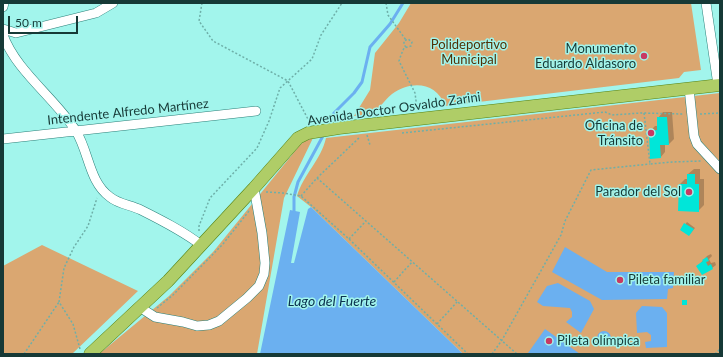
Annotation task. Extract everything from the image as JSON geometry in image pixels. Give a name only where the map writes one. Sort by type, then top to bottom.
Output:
[{"type":"main road","name":"Avenida Doctor Osvaldo Zarini","points":[[90,354],[141,308],[201,245],[259,190],[294,142],[302,136],[339,128],[719,85]]},
{"type":"street","points":[[3,7],[4,3]]},
{"type":"street","points":[[3,29],[16,33],[96,13],[113,3]]},
{"type":"street","points":[[706,3],[719,85]]},
{"type":"street","points":[[3,35],[7,46],[21,66],[76,132],[100,188],[111,198],[140,209],[188,235],[201,245]]},
{"type":"street","points":[[689,88],[694,136],[697,144],[720,169]]},
{"type":"street","name":"Intendente Alfredo Martínez","points":[[3,139],[256,111]]},
{"type":"street","points":[[141,308],[155,317],[197,326],[209,324],[219,321],[259,286],[264,274],[265,263],[259,190]]},
{"type":"path","points":[[202,3],[199,21],[214,41],[288,81],[315,132]]},
{"type":"path","points":[[201,245],[199,226],[210,198],[257,148],[280,88],[312,59],[321,35],[342,3]]},
{"type":"path","points":[[386,3],[388,15],[406,40],[408,39],[412,42],[411,46],[406,47],[401,55],[400,61],[415,93],[419,119]]},
{"type":"path","points":[[406,40],[404,40],[404,45],[406,47]]},
{"type":"path","points":[[396,133],[605,112],[612,115],[644,113],[720,113]]},
{"type":"path","points":[[644,113],[650,164]]},
{"type":"path","points":[[301,196],[317,178],[360,137],[358,137]]},
{"type":"path","points":[[492,354],[502,340],[561,235],[565,221],[591,170],[672,162],[713,161]]},
{"type":"path","points":[[317,178],[517,354]]},
{"type":"path","points":[[24,354],[60,302],[64,268],[74,247],[88,226],[100,188]]},
{"type":"path","points":[[259,190],[283,192],[301,196],[349,238],[468,354]]},
{"type":"path","points":[[349,238],[366,221]]},
{"type":"path","points":[[394,282],[412,262]]},
{"type":"path","points":[[60,302],[73,324],[82,354]]},
{"type":"path","points":[[437,324],[458,302]]},
{"type":"path","points":[[715,354],[720,349]]},
{"type":"green space","name":"Polideportivo Municipal","points":[[411,3],[691,3],[701,70],[684,72],[679,78],[445,106],[436,92],[430,88],[415,85],[392,94],[375,112],[363,116],[354,116],[370,90],[375,53],[399,23]]},
{"type":"green space","points":[[720,93],[720,354],[463,354],[311,207],[297,196],[303,181],[324,146],[326,138]]},
{"type":"green space","points":[[313,138],[284,198],[257,354],[99,354],[169,296],[213,252],[300,145]]},
{"type":"green space","points":[[42,245],[138,291],[72,354],[3,354],[3,266]]},
{"type":"water","name":"Lago del Fuerte","points":[[311,207],[463,354],[260,354],[290,210],[300,212],[291,263],[294,263],[308,209]]},
{"type":"water","name":"Pileta familiar","points":[[565,247],[607,272],[674,272],[673,288],[668,289],[667,299],[602,300],[552,272]]},
{"type":"water","points":[[558,283],[590,301],[594,309],[581,333],[566,322],[572,317],[570,308],[543,306],[537,302],[547,286]]},
{"type":"water","points":[[642,306],[662,307],[667,313],[667,347],[646,348],[645,342],[651,341],[651,335],[647,332],[637,333],[636,313]]},
{"type":"water","name":"Pileta olímpica","points":[[545,329],[580,354],[529,354],[528,353]]},
{"type":"water","points":[[601,331],[607,331],[611,335],[611,341],[607,345],[601,345],[597,341],[597,335]]},
{"type":"building","points":[[657,117],[667,117],[669,145],[660,145],[661,158],[650,159],[649,131],[657,130]]},
{"type":"building","name":"Parador del Sol","points":[[687,174],[695,174],[695,184],[699,184],[699,212],[678,211],[679,184],[687,184]]},
{"type":"building","points":[[684,223],[694,229],[689,236],[680,230]]},
{"type":"building","points":[[707,257],[709,261],[706,262],[708,266],[711,264],[713,269],[702,275],[696,266]]},
{"type":"building","points":[[682,300],[687,300],[687,305],[682,305]]},
{"type":"waterway","points":[[327,127],[334,113],[354,93],[362,82],[370,47],[390,24],[403,3]]},
{"type":"waterway","points":[[294,211],[294,197],[298,182],[324,134]]},
{"type":"place","name":"Monumento Eduardo Aldasoro","points":[[644,56]]},
{"type":"place","name":"Oficina de Tránsito","points":[[651,133]]},
{"type":"place","name":"Parador del Sol","points":[[689,192]]},
{"type":"place","name":"Pileta familiar","points":[[620,280]]},
{"type":"place","name":"Pileta olímpica","points":[[549,341]]}]
